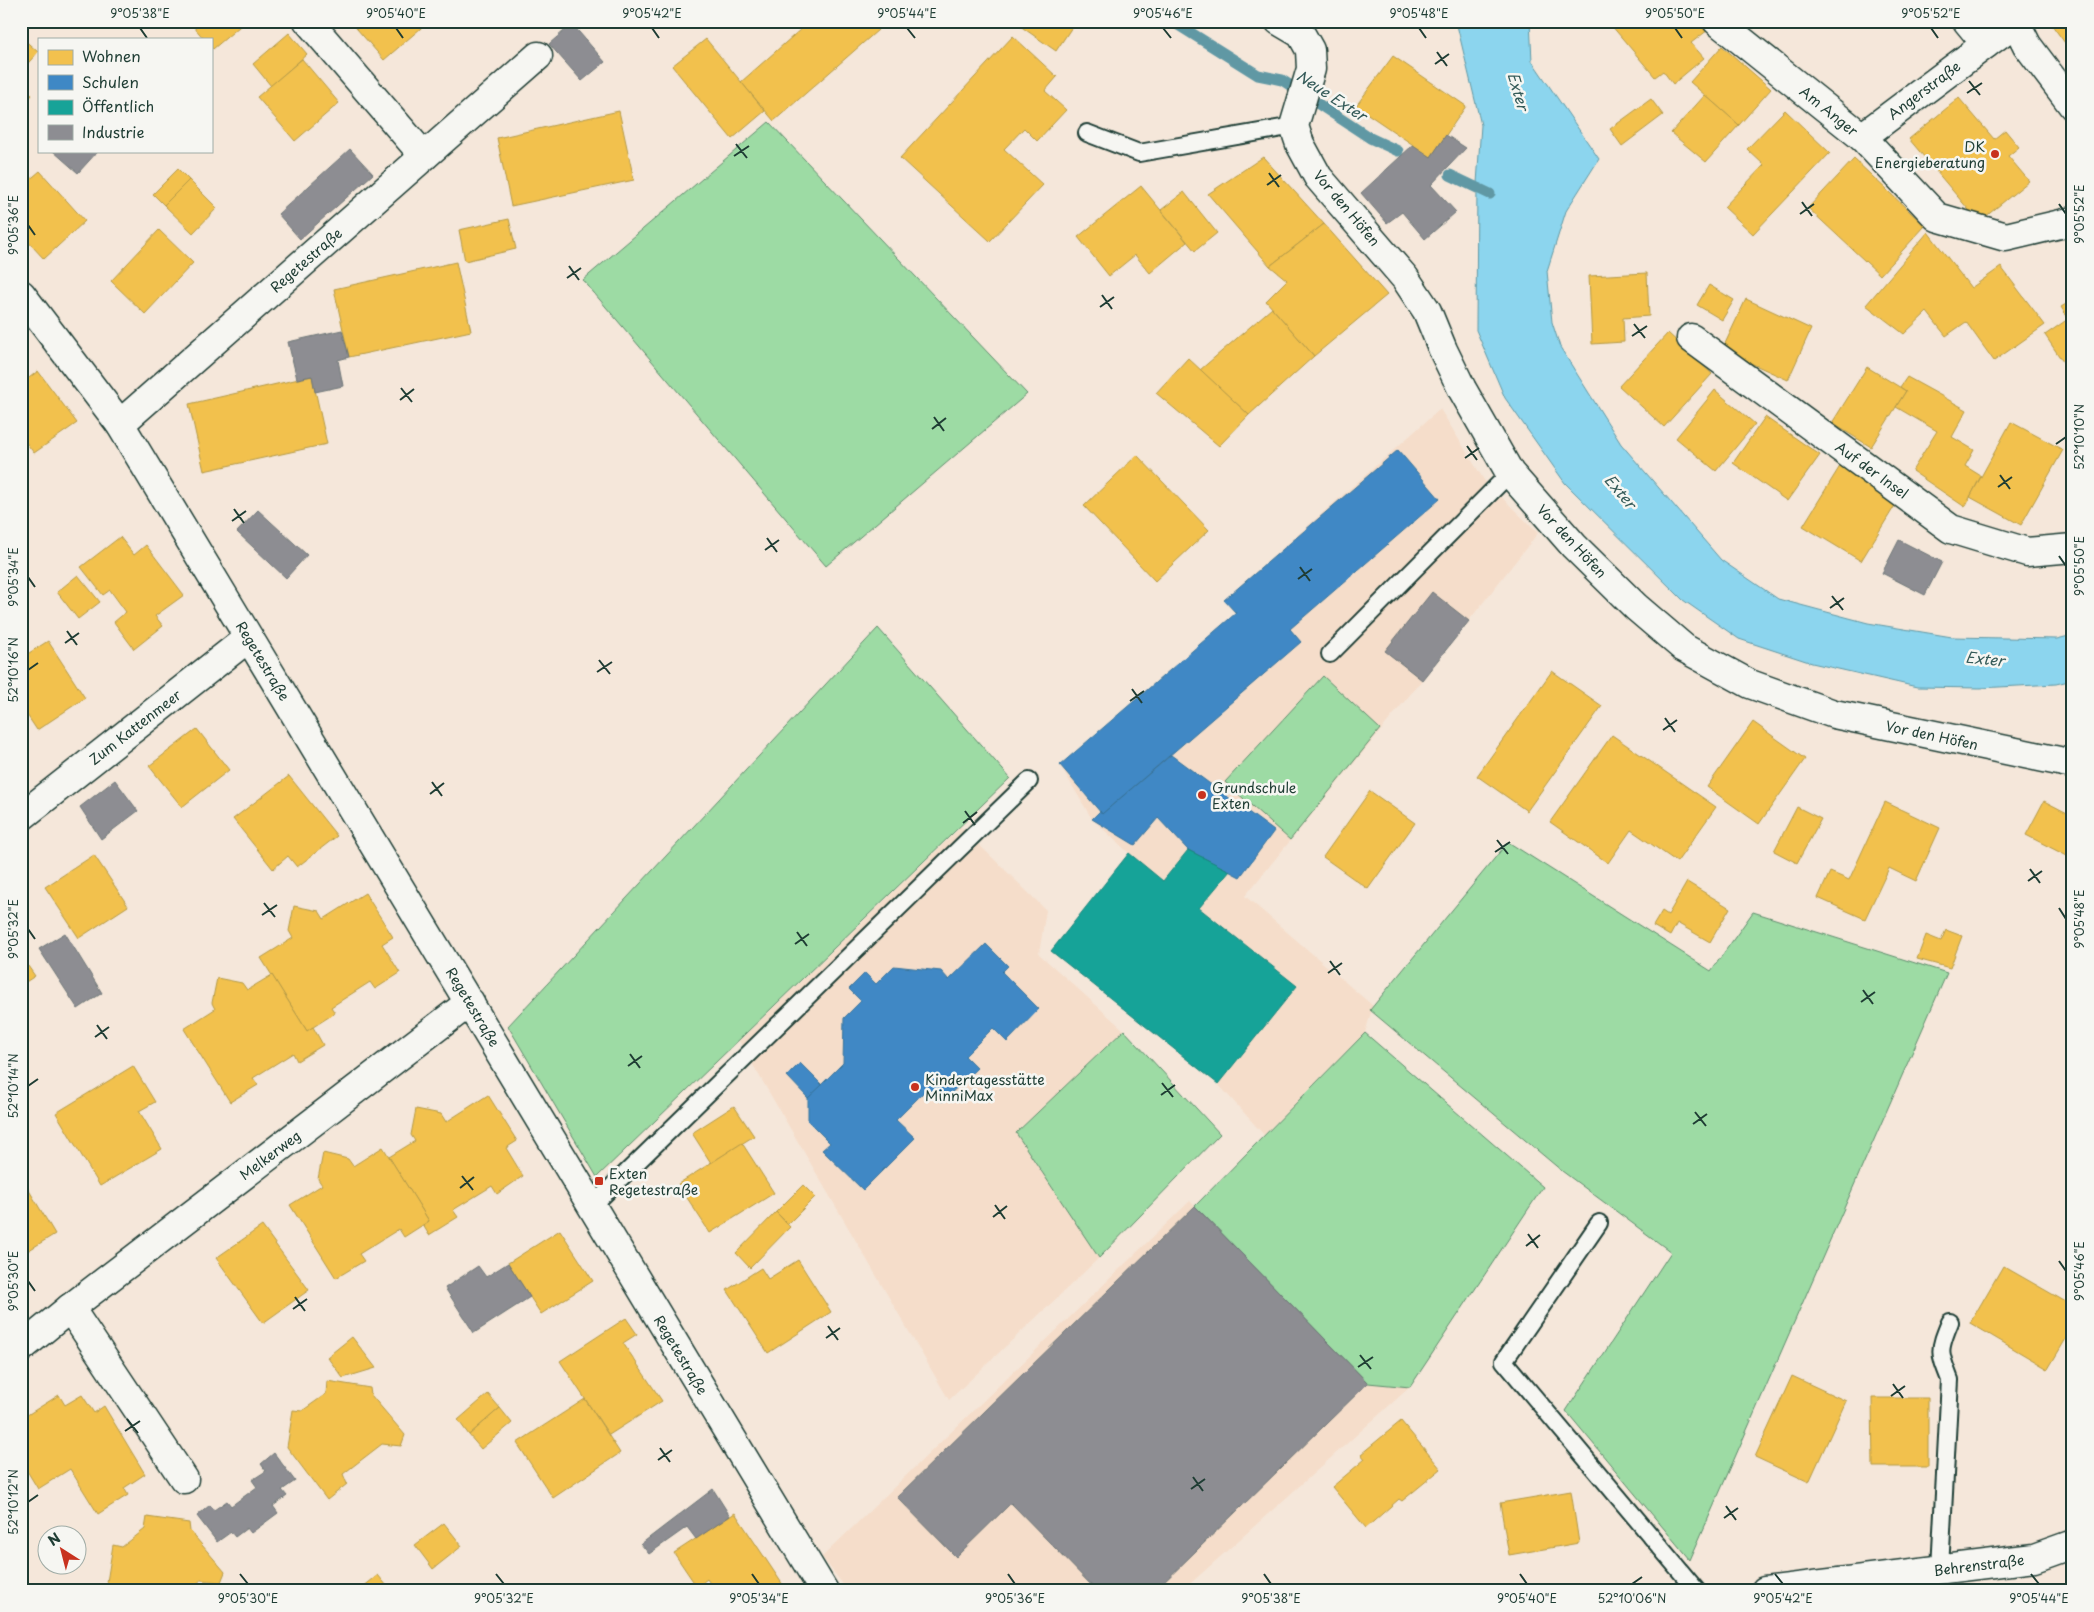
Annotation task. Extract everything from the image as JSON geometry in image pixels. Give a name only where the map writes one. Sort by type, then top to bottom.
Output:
[{"type":"street","points":[[308,21],[424,156]]},
{"type":"street","points":[[1278,21],[1301,34],[1310,50],[1310,74],[1296,119]]},
{"type":"street","name":"Am Anger","points":[[1717,21],[1862,137],[1937,217],[2006,237],[2073,221]]},
{"type":"street","points":[[1968,21],[1986,44]]},
{"type":"street","points":[[2016,22],[2027,44],[2073,106]]},
{"type":"street","name":"Angerstraße","points":[[1862,137],[2016,22]]},
{"type":"street","name":"Regetestraße","points":[[120,424],[538,56]]},
{"type":"street","name":"Vor den Höfen","points":[[1296,119],[1300,144],[1318,177],[1405,278],[1427,311],[1442,350],[1510,473],[1574,546],[1636,607],[1684,648],[1750,684],[1834,714],[2073,764]]},
{"type":"street","name":"Regetestraße","points":[[21,294],[120,424],[824,1591]]},
{"type":"street","name":"Auf der Insel","points":[[1690,338],[1951,529],[2027,552],[2073,548]]},
{"type":"street","name":"Zum Kattenmeer","points":[[21,817],[248,638]]},
{"type":"street","name":"Melkerweg","points":[[21,1348],[70,1308],[470,1002]]},
{"type":"street","points":[[70,1308],[184,1479]]},
{"type":"street","name":"Behrenstraße","points":[[1765,1591],[2034,1558],[2073,1544]]},
{"type":"lane","points":[[1087,132],[1139,154],[1296,119]]},
{"type":"lane","points":[[1330,654],[1510,473]]},
{"type":"lane","points":[[591,1207],[1029,781]]},
{"type":"lane","points":[[1599,1223],[1504,1361],[1697,1591]]},
{"type":"lane","points":[[1940,1569],[1950,1380],[1942,1360],[1940,1345],[1950,1322]]},
{"type":"shaded area","name":"Grundschule Exten","points":[[1440,409],[1484,480],[1538,533],[1422,680],[1245,896],[1373,1006],[1365,1033],[1264,1135],[1218,1084],[1051,951],[1129,853],[1092,819],[1060,765],[1235,614],[1224,600]]},
{"type":"shaded area","name":"Kindertagesstätte MinniMax","points":[[961,827],[1046,910],[1039,954],[1124,1030],[1016,1133],[1099,1258],[949,1400],[739,1041]]},
{"type":"shaded area","points":[[1190,1201],[1368,1383],[1410,1387],[1182,1591],[848,1591],[822,1557]]},
{"type":"green space","points":[[769,122],[1027,394],[826,566],[583,280]]},
{"type":"green space","points":[[878,628],[1010,778],[597,1177],[508,1026]]},
{"type":"green space","points":[[1323,676],[1380,729],[1290,840],[1225,782]]},
{"type":"green space","points":[[1508,842],[1711,971],[1753,912],[1947,973],[1690,1560],[1566,1411],[1671,1252],[1562,1171],[1370,1010]]},
{"type":"green space","points":[[1124,1030],[1220,1134],[1099,1258],[1016,1133]]},
{"type":"green space","points":[[1365,1033],[1543,1187],[1410,1387],[1368,1383],[1195,1206]]},
{"type":"water","name":"Exter","points":[[1456,21],[1530,21],[1532,61],[1599,159],[1566,211],[1547,271],[1552,322],[1560,347],[1621,444],[1721,560],[1778,599],[1868,623],[1952,637],[2057,639],[2073,635],[2073,680],[2056,684],[1980,688],[1917,687],[1812,663],[1739,639],[1683,600],[1565,483],[1505,398],[1476,330],[1477,183],[1481,125]]},
{"type":"building: Wohnen","points":[[189,21],[246,21],[213,49],[212,38],[203,38]]},
{"type":"building: Wohnen","points":[[350,21],[427,21],[428,22],[384,60]]},
{"type":"building: Wohnen","points":[[810,21],[869,21],[878,30],[774,121],[741,82]]},
{"type":"building: Wohnen","points":[[1013,21],[1076,21],[1056,51]]},
{"type":"building: Wohnen","points":[[1615,21],[1701,21],[1708,30],[1691,43],[1704,58],[1673,84],[1663,71],[1655,77],[1611,25]]},
{"type":"building: Wohnen","points":[[2049,21],[2073,21],[2073,54]]},
{"type":"building: Wohnen","points":[[289,33],[307,54],[271,86],[253,64]]},
{"type":"building: Wohnen","points":[[1013,36],[1057,77],[1045,91],[1066,110],[1037,141],[1024,128],[1004,149],[1043,185],[990,241],[900,158]]},
{"type":"building: Wohnen","points":[[21,37],[38,52],[21,71]]},
{"type":"building: Wohnen","points":[[706,39],[765,111],[732,139],[672,66]]},
{"type":"building: Wohnen","points":[[1722,46],[1771,89],[1739,125],[1690,82]]},
{"type":"building: Wohnen","points":[[1393,56],[1466,106],[1431,157],[1356,106]]},
{"type":"building: Wohnen","points":[[302,59],[339,103],[295,141],[257,97]]},
{"type":"building: Wohnen","points":[[21,85],[32,95],[21,108]]},
{"type":"building: Wohnen","points":[[1705,95],[1739,125],[1706,162],[1671,133]]},
{"type":"building: Wohnen","points":[[1959,98],[1994,139],[2005,130],[2019,147],[2008,156],[2029,181],[1979,222],[1909,139]]},
{"type":"building: Wohnen","points":[[1651,99],[1663,115],[1622,146],[1610,129]]},
{"type":"building: Wohnen","points":[[1785,110],[1830,153],[1753,234],[1724,207],[1764,165],[1747,149]]},
{"type":"building: Wohnen","points":[[619,111],[634,180],[511,206],[497,138]]},
{"type":"building: Wohnen","points":[[1263,157],[1324,224],[1270,266],[1208,194]]},
{"type":"building: Wohnen","points":[[1854,159],[1925,226],[1880,275],[1808,208]]},
{"type":"building: Wohnen","points":[[178,169],[189,180],[164,205],[153,194]]},
{"type":"building: Wohnen","points":[[40,171],[85,221],[44,259],[21,234],[21,187]]},
{"type":"building: Wohnen","points":[[189,180],[217,208],[193,233],[164,205]]},
{"type":"building: Wohnen","points":[[1141,186],[1187,242],[1150,273],[1135,255],[1109,276],[1078,237]]},
{"type":"building: Wohnen","points":[[1184,192],[1217,233],[1195,251],[1161,210]]},
{"type":"building: Wohnen","points":[[509,219],[516,249],[465,261],[459,230]]},
{"type":"building: Wohnen","points":[[1324,224],[1387,295],[1314,356],[1266,301],[1287,280],[1270,266]]},
{"type":"building: Wohnen","points":[[159,230],[193,263],[145,314],[111,281]]},
{"type":"building: Wohnen","points":[[1928,232],[1971,288],[2001,267],[2045,325],[1994,361],[1966,322],[1946,336],[1927,312],[1904,334],[1866,305]]},
{"type":"building: Wohnen","points":[[456,262],[471,331],[349,357],[334,289]]},
{"type":"building: Wohnen","points":[[1647,273],[1649,316],[1623,318],[1624,342],[1592,344],[1589,276]]},
{"type":"building: Wohnen","points":[[1709,285],[1734,300],[1722,320],[1697,305]]},
{"type":"building: Wohnen","points":[[1746,299],[1811,329],[1788,380],[1722,350]]},
{"type":"building: Wohnen","points":[[2073,300],[2073,326],[2061,307]]},
{"type":"building: Wohnen","points":[[1272,308],[1314,356],[1249,415],[1200,370]]},
{"type":"building: Wohnen","points":[[2068,319],[2073,326],[2073,377],[2045,335]]},
{"type":"building: Wohnen","points":[[1668,333],[1712,374],[1664,427],[1619,386]]},
{"type":"building: Wohnen","points":[[1188,358],[1249,415],[1219,446],[1156,393]]},
{"type":"building: Wohnen","points":[[1867,367],[1906,391],[1871,447],[1832,423]]},
{"type":"building: Wohnen","points":[[38,371],[77,423],[34,453],[21,436],[21,384]]},
{"type":"building: Wohnen","points":[[312,376],[327,444],[204,471],[189,404]]},
{"type":"building: Wohnen","points":[[1907,377],[1967,410],[1952,437],[1974,450],[1965,466],[1981,476],[1965,507],[1912,471],[1937,431],[1896,407],[1906,391],[1900,387]]},
{"type":"building: Wohnen","points":[[1715,390],[1755,424],[1716,471],[1676,438]]},
{"type":"building: Wohnen","points":[[1765,417],[1820,455],[1787,501],[1733,463]]},
{"type":"building: Wohnen","points":[[2011,422],[2063,450],[2021,525],[1970,497]]},
{"type":"building: Wohnen","points":[[1137,455],[1209,530],[1155,581],[1084,506]]},
{"type":"building: Wohnen","points":[[1842,463],[1899,499],[1861,561],[1803,526]]},
{"type":"building: Wohnen","points":[[120,537],[134,555],[146,545],[184,595],[155,616],[163,626],[134,649],[114,622],[126,612],[110,590],[103,595],[81,567]]},
{"type":"building: Wohnen","points":[[78,575],[100,602],[78,619],[57,592]]},
{"type":"building: Wohnen","points":[[48,641],[85,698],[37,730],[21,706],[21,658]]},
{"type":"building: Wohnen","points":[[1552,671],[1602,706],[1527,811],[1477,776]]},
{"type":"building: Wohnen","points":[[1753,722],[1805,759],[1759,824],[1707,787]]},
{"type":"building: Wohnen","points":[[197,729],[229,770],[182,807],[149,766]]},
{"type":"building: Wohnen","points":[[1612,735],[1716,807],[1677,862],[1631,830],[1608,863],[1550,822]]},
{"type":"building: Wohnen","points":[[289,776],[337,836],[297,867],[288,856],[273,869],[233,819]]},
{"type":"building: Wohnen","points":[[1370,791],[1415,823],[1368,889],[1323,857]]},
{"type":"building: Wohnen","points":[[2044,801],[2073,816],[2073,859],[2026,835]]},
{"type":"building: Wohnen","points":[[1885,802],[1940,828],[1916,881],[1889,868],[1865,919],[1818,898],[1830,872],[1849,880]]},
{"type":"building: Wohnen","points":[[1797,807],[1821,819],[1797,863],[1774,851]]},
{"type":"building: Wohnen","points":[[94,855],[128,906],[79,938],[45,887]]},
{"type":"building: Wohnen","points":[[1687,882],[1730,908],[1710,942],[1677,923],[1670,936],[1653,926],[1662,911],[1668,915]]},
{"type":"building: Wohnen","points":[[365,893],[393,937],[382,944],[400,973],[375,989],[370,982],[331,1007],[335,1013],[307,1031],[261,958],[293,938],[289,931],[294,906],[319,911],[324,919]]},
{"type":"building: Wohnen","points":[[1946,930],[1962,936],[1950,968],[1917,959],[1926,935],[1941,941]]},
{"type":"building: Wohnen","points":[[21,956],[35,976],[21,985]]},
{"type":"building: Wohnen","points":[[272,975],[307,1031],[313,1027],[323,1045],[297,1061],[293,1053],[253,1078],[258,1085],[230,1102],[184,1029],[215,1009],[212,1003],[217,978],[242,983],[247,990]]},
{"type":"building: Wohnen","points":[[133,1066],[155,1102],[139,1111],[162,1149],[100,1186],[56,1113]]},
{"type":"building: Wohnen","points":[[488,1095],[517,1141],[506,1148],[523,1176],[497,1194],[492,1186],[453,1210],[458,1217],[429,1235],[423,1225],[429,1221],[389,1157],[415,1141],[411,1135],[416,1109],[441,1114],[446,1122]]},
{"type":"building: Wohnen","points":[[734,1106],[754,1136],[711,1163],[692,1133]]},
{"type":"building: Wohnen","points":[[742,1143],[774,1193],[710,1233],[678,1184]]},
{"type":"building: Wohnen","points":[[383,1147],[429,1221],[404,1237],[399,1229],[359,1254],[364,1261],[336,1278],[290,1205],[322,1185],[318,1179],[323,1153],[348,1159],[353,1166]]},
{"type":"building: Wohnen","points":[[24,1182],[55,1234],[21,1255],[21,1184]]},
{"type":"building: Wohnen","points":[[803,1185],[815,1197],[788,1224],[776,1212]]},
{"type":"building: Wohnen","points":[[776,1212],[790,1227],[750,1268],[736,1253]]},
{"type":"building: Wohnen","points":[[262,1226],[309,1290],[263,1323],[216,1258]]},
{"type":"building: Wohnen","points":[[560,1230],[593,1281],[541,1314],[508,1263]]},
{"type":"building: Wohnen","points":[[798,1260],[831,1312],[768,1353],[727,1290],[761,1268],[768,1279]]},
{"type":"building: Wohnen","points":[[2003,1266],[2073,1306],[2073,1327],[2048,1369],[1970,1323]]},
{"type":"building: Wohnen","points":[[626,1318],[637,1334],[623,1343],[662,1401],[609,1435],[560,1361]]},
{"type":"building: Wohnen","points":[[352,1337],[376,1368],[343,1378],[327,1357]]},
{"type":"building: Wohnen","points":[[1792,1376],[1846,1401],[1809,1482],[1755,1457]]},
{"type":"building: Wohnen","points":[[327,1381],[370,1388],[371,1395],[405,1435],[401,1446],[382,1444],[343,1474],[347,1484],[327,1500],[287,1447],[293,1410],[302,1411],[326,1394]]},
{"type":"building: Wohnen","points":[[488,1394],[500,1408],[469,1435],[458,1420]]},
{"type":"building: Wohnen","points":[[59,1395],[65,1405],[82,1395],[94,1413],[104,1406],[145,1474],[124,1488],[128,1495],[98,1514],[70,1469],[38,1489],[21,1461],[21,1419]]},
{"type":"building: Wohnen","points":[[1872,1398],[1928,1398],[1928,1467],[1873,1467]]},
{"type":"building: Wohnen","points":[[585,1399],[620,1453],[553,1498],[517,1443]]},
{"type":"building: Wohnen","points":[[500,1408],[512,1423],[481,1449],[469,1435]]},
{"type":"building: Wohnen","points":[[1401,1421],[1441,1469],[1402,1501],[1399,1499],[1366,1528],[1332,1487],[1365,1459],[1361,1454]]},
{"type":"building: Wohnen","points":[[1571,1491],[1579,1543],[1509,1555],[1500,1503]]},
{"type":"building: Wohnen","points":[[735,1513],[783,1585],[774,1591],[715,1591],[707,1579],[697,1587],[674,1553]]},
{"type":"building: Wohnen","points":[[147,1517],[189,1523],[190,1531],[225,1572],[221,1582],[201,1580],[187,1591],[113,1591],[107,1582],[113,1545],[122,1547],[145,1529]]},
{"type":"building: Wohnen","points":[[444,1523],[462,1546],[433,1569],[415,1545]]},
{"type":"building: Wohnen","points":[[378,1575],[391,1591],[358,1591]]},
{"type":"building: Schulen","points":[[1398,450],[1440,499],[1290,629],[1301,642],[1102,814],[1060,765],[1236,613],[1224,600]]},
{"type":"building: Schulen","points":[[1171,755],[1274,831],[1240,877],[1188,850],[1158,818],[1135,845],[1092,819],[1100,811],[1102,814]]},
{"type":"building: Schulen","points":[[986,944],[1008,966],[1002,972],[1039,1009],[1007,1042],[993,1028],[965,1056],[977,1068],[942,1102],[928,1088],[896,1120],[915,1138],[863,1190],[822,1150],[830,1143],[808,1121],[808,1098],[843,1063],[844,1018],[861,1001],[849,989],[865,973],[876,984],[894,966],[941,971],[949,980]]},
{"type":"building: Schulen","points":[[800,1063],[822,1085],[808,1098],[787,1076]]},
{"type":"building: Öffentlich","points":[[1188,850],[1230,871],[1199,908],[1297,986],[1218,1084],[1051,951],[1129,853],[1163,881]]},
{"type":"building: Industrie","points":[[572,24],[605,62],[582,81],[549,44]]},
{"type":"building: Industrie","points":[[1446,135],[1466,148],[1431,185],[1456,212],[1425,239],[1402,212],[1387,223],[1361,193],[1413,145],[1431,157]]},
{"type":"building: Industrie","points":[[350,149],[373,174],[300,239],[278,214]]},
{"type":"building: Industrie","points":[[54,152],[97,152],[78,173]]},
{"type":"building: Industrie","points":[[342,330],[349,357],[338,360],[343,386],[315,392],[312,376],[297,379],[288,342]]},
{"type":"building: Industrie","points":[[258,510],[307,555],[286,578],[237,532]]},
{"type":"building: Industrie","points":[[1899,540],[1942,562],[1925,595],[1882,573]]},
{"type":"building: Industrie","points":[[1432,592],[1469,621],[1422,680],[1385,651]]},
{"type":"building: Industrie","points":[[115,780],[138,811],[101,839],[80,807]]},
{"type":"building: Industrie","points":[[65,933],[102,993],[78,1009],[39,949]]},
{"type":"building: Industrie","points":[[1195,1206],[1368,1383],[1155,1591],[1097,1591],[1011,1503],[956,1557],[897,1497]]},
{"type":"building: Industrie","points":[[508,1263],[530,1297],[474,1333],[445,1288],[478,1266],[486,1277]]},
{"type":"building: Industrie","points":[[274,1453],[295,1481],[282,1490],[287,1496],[273,1506],[278,1513],[251,1533],[247,1528],[235,1537],[231,1532],[217,1542],[197,1516],[210,1505],[214,1510],[227,1501],[231,1506],[257,1487],[252,1480],[266,1471],[261,1464]]},
{"type":"building: Industrie","points":[[713,1489],[730,1516],[696,1539],[687,1527],[649,1554],[641,1544]]},
{"type":"waterway","name":"Neue Exter","points":[[1172,21],[1258,75],[1282,80],[1370,138],[1398,151]]},
{"type":"waterway","name":"Neue Exter","points":[[1450,175],[1490,194]]},
{"type":"place","name":"DK Energieberatung","points":[[1995,154]]},
{"type":"place","name":"Grundschule Exten","points":[[1202,795]]},
{"type":"place","name":"Kindertagesstätte MinniMax","points":[[915,1087]]},
{"type":"place","name":"Exten Regetestraße","points":[[599,1181]]}]
